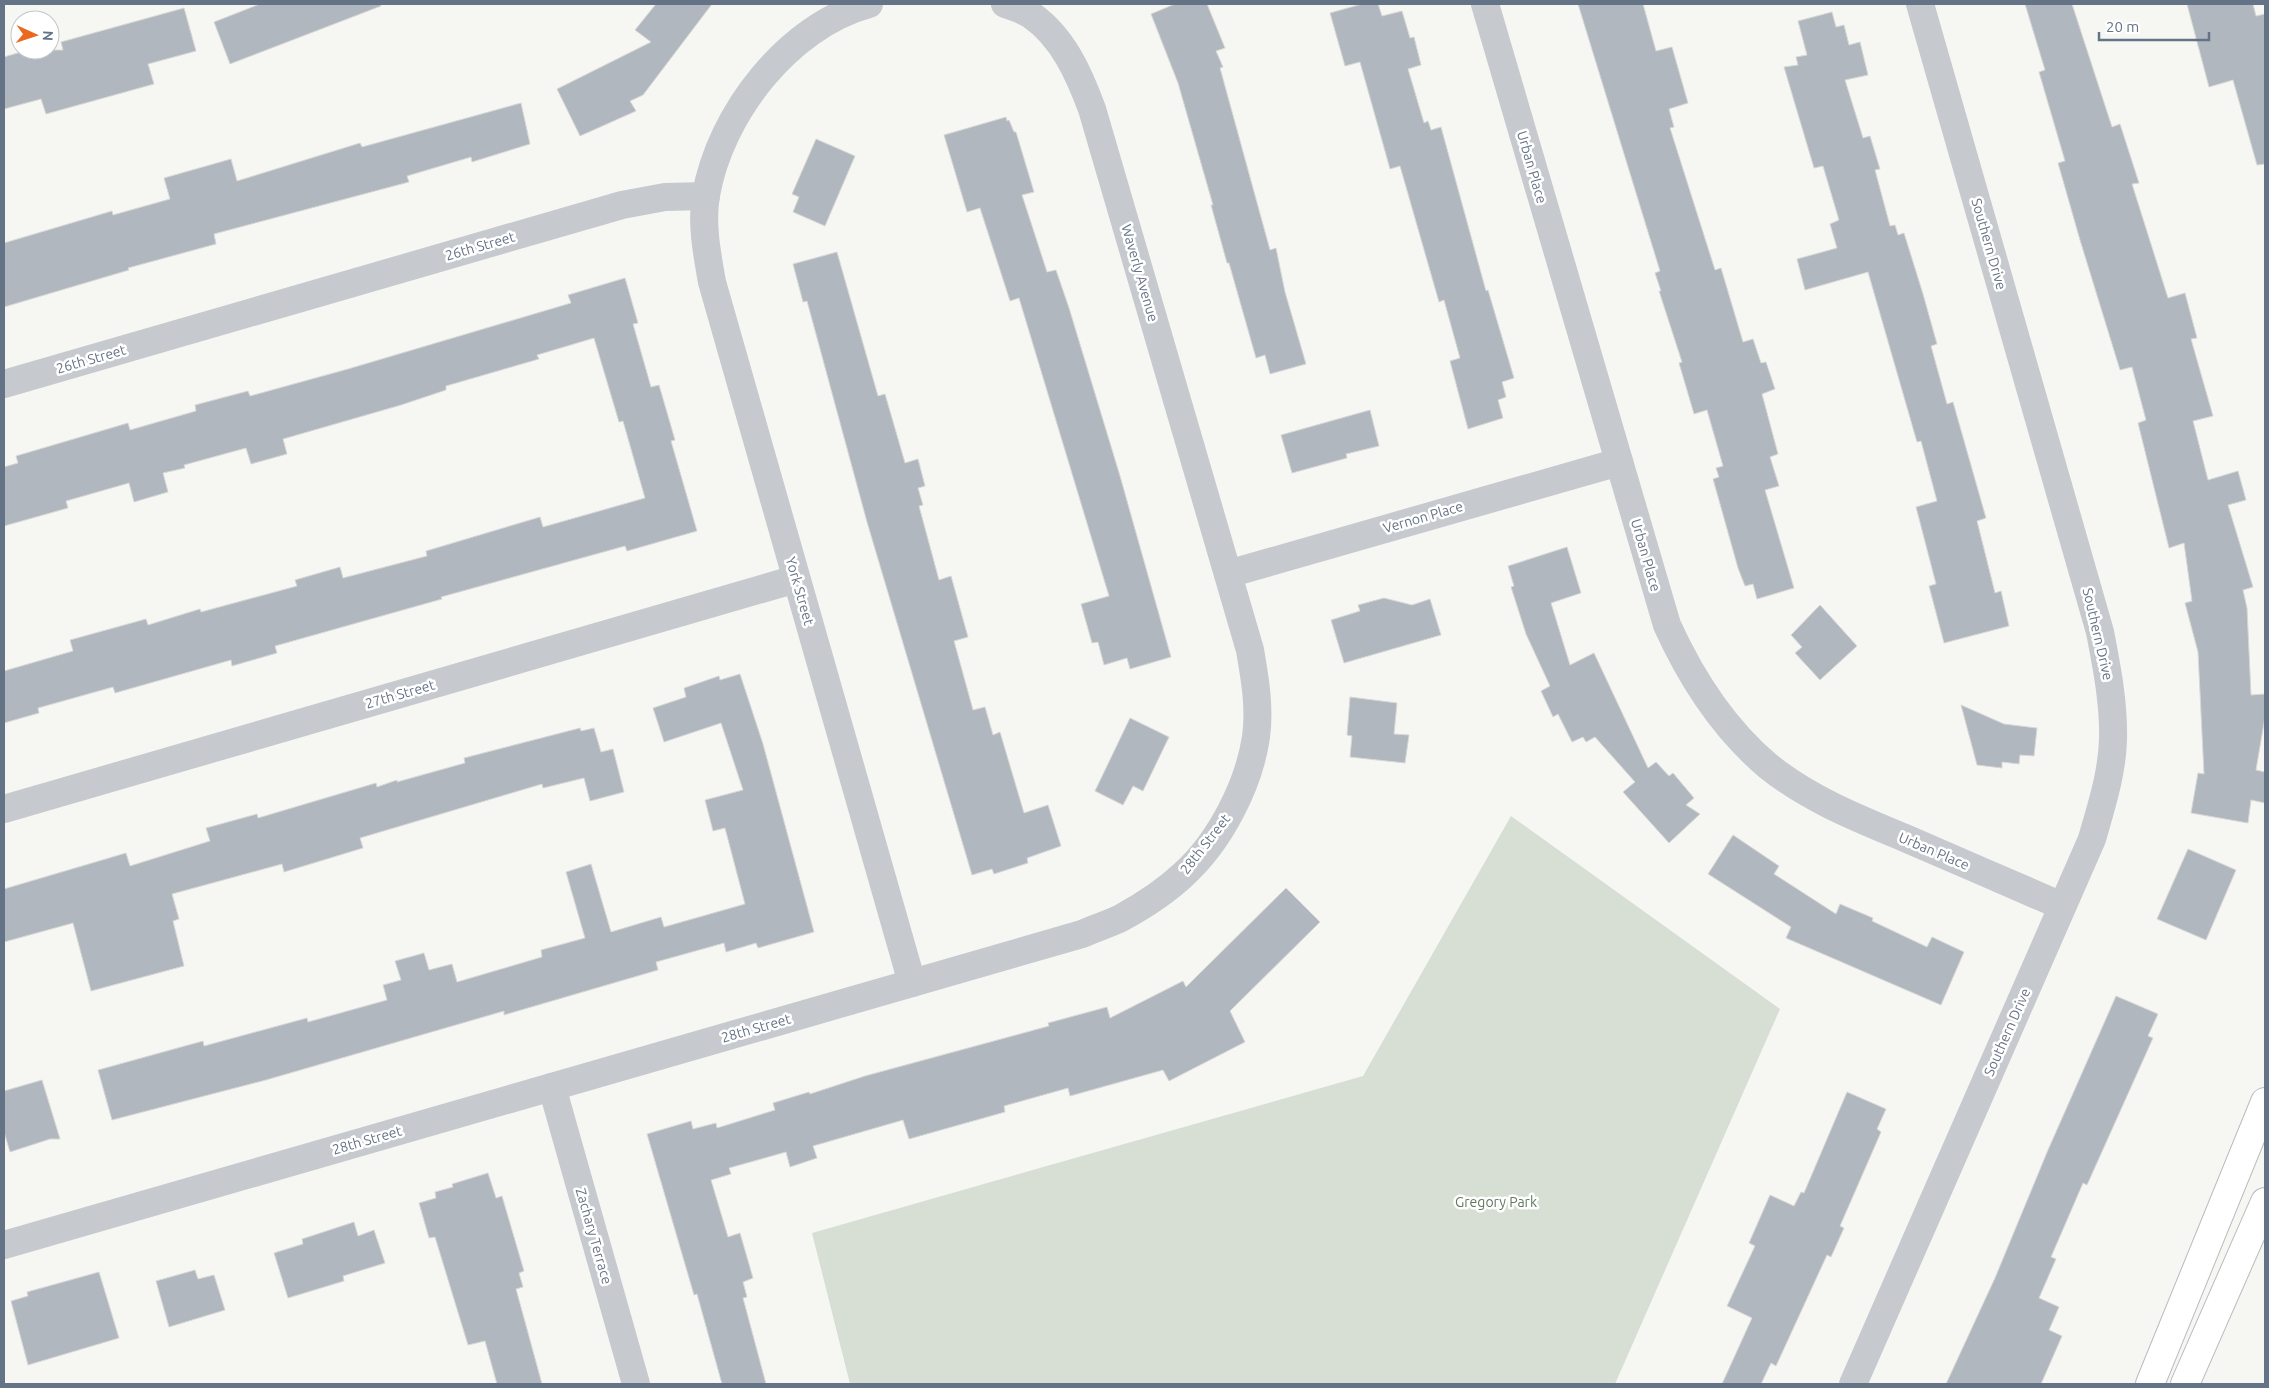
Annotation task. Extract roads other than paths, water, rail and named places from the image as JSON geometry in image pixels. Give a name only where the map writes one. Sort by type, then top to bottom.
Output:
[{"type":"highway","points":[[2150,1384],[2265,1102]]},
{"type":"highway","points":[[2185,1384],[2265,1202]]},
{"type":"street","points":[[706,196],[716,157],[732,122],[753,88],[786,52],[824,24],[858,7],[869,4]]},
{"type":"street","name":"Waverly Avenue","points":[[1006,4],[1031,15],[1058,41],[1079,73],[1092,109],[1228,574]]},
{"type":"street","name":"Urban Place","points":[[1485,4],[1667,625],[1684,664],[1707,699],[1735,733],[1768,765],[1808,795],[2062,906]]},
{"type":"street","name":"Southern Drive","points":[[1853,1384],[2092,839],[2105,793],[2113,741],[2110,686],[2100,632],[1920,4]]},
{"type":"street","name":"26th Street","points":[[4,384],[622,205],[665,197],[706,196]]},
{"type":"street","name":"York Street","points":[[706,196],[705,238],[712,282],[912,983]]},
{"type":"street","name":"Vernon Place","points":[[1228,574],[1618,462]]},
{"type":"street","name":"28th Street","points":[[4,1245],[1082,934],[1120,918],[1154,898],[1185,874],[1210,843],[1233,808],[1248,774],[1256,737],[1257,693],[1250,650],[1228,574]]},
{"type":"street","name":"27th Street","points":[[4,809],[796,579]]},
{"type":"street","name":"Zachary Terrace","points":[[552,1087],[636,1384]]},
{"type":"park label","name":"Gregory Park","points":[[1496,1202]]}]
